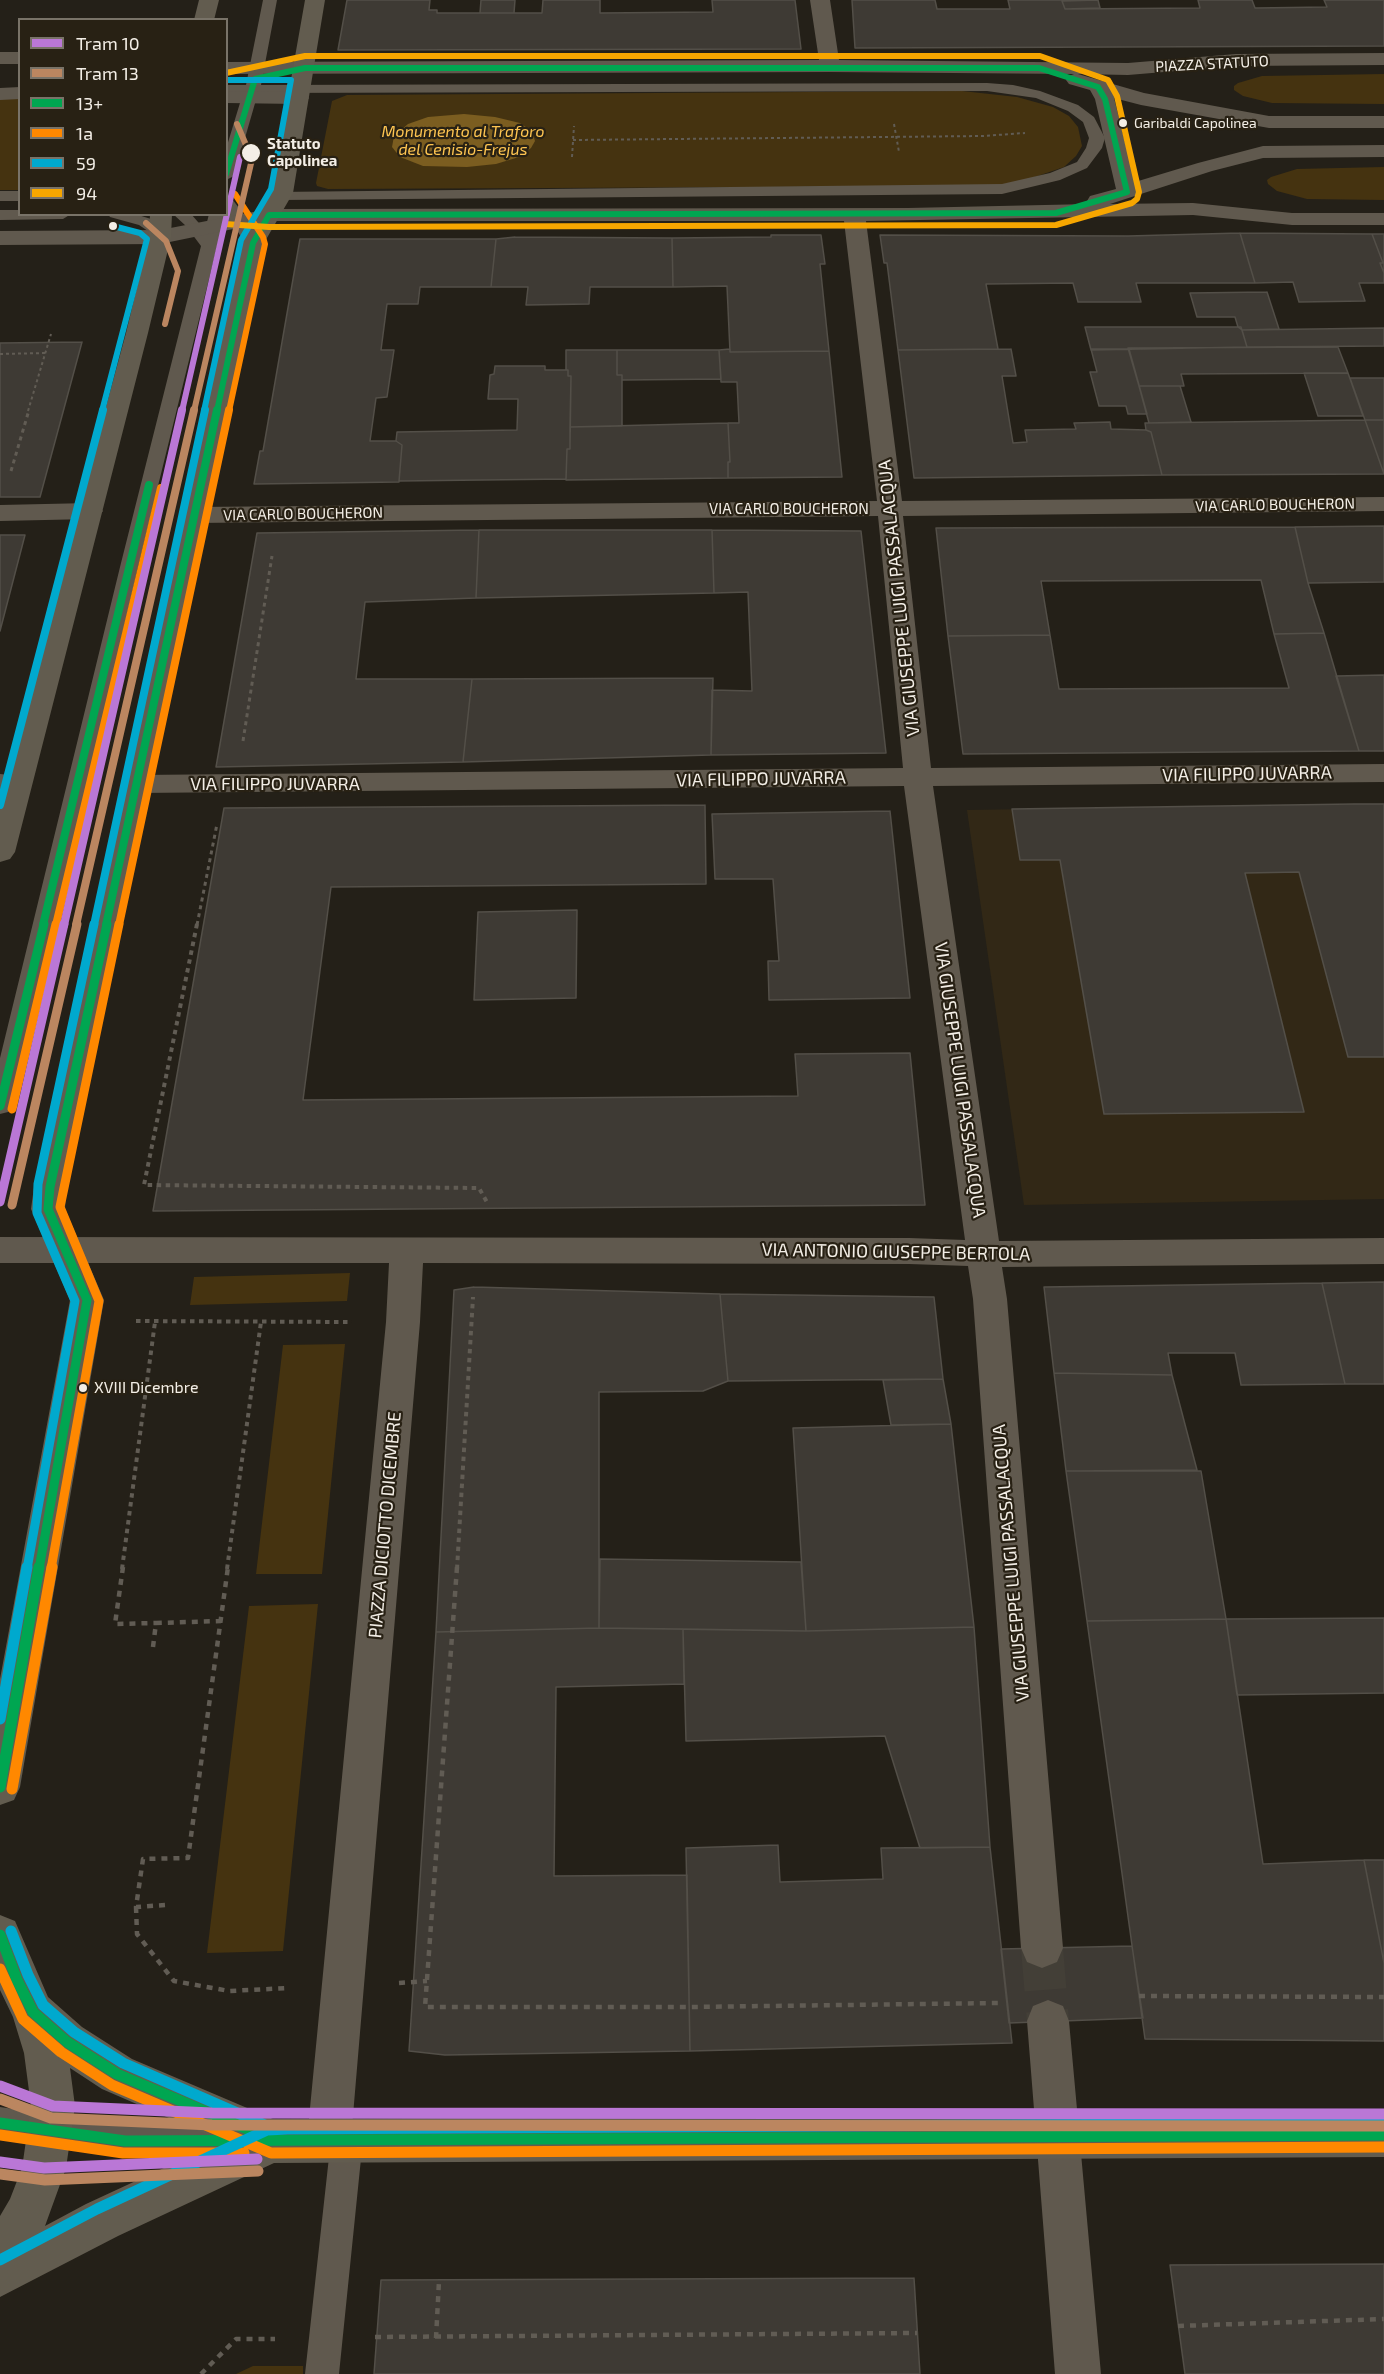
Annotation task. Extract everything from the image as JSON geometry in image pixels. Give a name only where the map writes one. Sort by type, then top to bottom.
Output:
[{"type":"main road","points":[[204,18],[209,0]]},
{"type":"main road","points":[[0,1787],[87,1300],[48,1209],[50,1187],[195,515],[222,227],[269,215],[281,195],[305,68],[315,0]]},
{"type":"main road","points":[[0,852],[9,783],[90,511],[161,226]]},
{"type":"main road","points":[[0,1935],[16,1985],[46,2054],[53,2106],[44,2168],[28,2212],[0,2258]]},
{"type":"main road","points":[[16,1985],[67,2042],[117,2074],[272,2140],[1384,2135]]},
{"type":"main road","points":[[0,2274],[102,2220],[272,2140]]},
{"type":"street","points":[[820,0],[830,66]]},
{"type":"street","points":[[0,58],[18,58]]},
{"type":"street","name":"PIAZZA STATUTO","points":[[228,96],[253,83],[305,68],[830,66],[1128,69],[1236,60],[1384,59]]},
{"type":"street","name":"PIAZZA STATUTO","points":[[1039,68],[1142,99],[1269,122],[1384,122]]},
{"type":"street","name":"PIAZZA STATUTO","points":[[228,69],[253,83],[300,93]]},
{"type":"street","points":[[1098,87],[1105,99],[1127,192]]},
{"type":"street","points":[[0,94],[18,93]]},
{"type":"street","points":[[1056,213],[1205,167],[1263,153],[1384,151]]},
{"type":"street","points":[[269,215],[1056,213],[1193,209],[1292,219],[1384,219]]},
{"type":"street","name":"VIA GIUSEPPE LUIGI PASSALACQUA","points":[[854,214],[891,509],[924,833],[990,1299],[1042,1948]]},
{"type":"street","points":[[0,238],[161,226],[222,227]]},
{"type":"street","name":"VIA CARLO BOUCHERON","points":[[195,515],[1384,504]]},
{"type":"street","points":[[0,513],[90,511]]},
{"type":"street","name":"VIA FILIPPO JUVARRA","points":[[137,784],[1384,773]]},
{"type":"street","points":[[0,1251],[407,1250]]},
{"type":"street","name":"VIA ANTONIO GIUSEPPE BERTOLA","points":[[407,1250],[897,1251],[983,1254],[1384,1251]]},
{"type":"street","name":"PIAZZA DICIOTTO DICEMBRE","points":[[338,2139],[343,1986],[403,1322],[407,1250]]},
{"type":"street","points":[[1048,2021],[1078,2374]]},
{"type":"lane","points":[[228,169],[253,83],[270,0]]},
{"type":"lane","points":[[228,87],[253,83]]},
{"type":"lane","points":[[281,195],[1002,189],[1055,177],[1082,165],[1094,148],[1097,138],[1089,120],[1073,108],[1040,94],[995,88],[300,93]]},
{"type":"lane","points":[[228,126],[237,140]]},
{"type":"lane","points":[[0,196],[18,196]]},
{"type":"lane","points":[[0,215],[18,215]]},
{"type":"lane","points":[[187,216],[222,227],[269,215]]},
{"type":"lane","points":[[123,216],[161,226]]},
{"type":"lane","points":[[0,1106],[222,227]]},
{"type":"lane","points":[[0,2123],[125,2141],[272,2140]]},
{"type":"lane","points":[[322,2374],[338,2139]]},
{"type":"path","points":[[888,87],[900,159]]},
{"type":"path","points":[[572,162],[574,119]]},
{"type":"path","points":[[573,140],[983,136]]},
{"type":"path","points":[[9,475],[51,334]]},
{"type":"path","points":[[0,354],[46,353]]},
{"type":"path","points":[[243,744],[273,555]]},
{"type":"path","points":[[217,820],[144,1185],[479,1188],[490,1208],[476,1229],[482,1250],[474,1287],[452,1644],[425,2007],[690,2007],[1007,2003]]},
{"type":"path","points":[[136,1321],[403,1322]]},
{"type":"path","points":[[154,1322],[115,1624],[220,1621]]},
{"type":"path","points":[[261,1322],[188,1858],[143,1859],[136,1907],[137,1934],[174,1981],[229,1991],[427,1981]]},
{"type":"path","points":[[153,1647],[156,1623]]},
{"type":"path","points":[[136,1907],[165,1905]]},
{"type":"path","points":[[1139,1996],[1384,1997]]},
{"type":"path","points":[[436,2338],[439,2281]]},
{"type":"path","points":[[1178,2326],[1384,2319]]},
{"type":"path","points":[[377,2337],[917,2333]]},
{"type":"shaded area","points":[[1384,74],[1384,104],[1272,103],[1243,96],[1234,90],[1234,86],[1238,83],[1262,76]]},
{"type":"shaded area","points":[[962,91],[1017,97],[1053,107],[1069,116],[1078,127],[1082,146],[1076,156],[1064,167],[1020,182],[990,186],[328,189],[317,186],[316,183],[332,101],[347,95]]},
{"type":"shaded area","points":[[18,97],[18,190],[0,190],[0,98]]},
{"type":"shaded area","points":[[1384,167],[1384,200],[1307,199],[1277,191],[1268,184],[1267,180],[1297,169]]},
{"type":"shaded area","points":[[1384,804],[1384,1199],[1024,1205],[967,810]]},
{"type":"shaded area","points":[[350,1273],[347,1301],[190,1305],[194,1277]]},
{"type":"shaded area","points":[[345,1344],[322,1574],[256,1574],[283,1345]]},
{"type":"shaded area","points":[[318,1604],[283,1951],[207,1953],[249,1606]]},
{"type":"shaded area","points":[[253,2366],[303,2366],[303,2374],[236,2374]]},
{"type":"water","name":"Monumento al Traforo del Cenisio-Frejus","points":[[464,114],[495,117],[520,123],[532,131],[535,141],[531,148],[519,157],[496,164],[467,167],[423,166],[400,157],[392,147],[394,136],[408,124],[428,117]]},
{"type":"building","points":[[347,0],[430,0],[429,10],[437,10],[437,13],[542,13],[543,0],[600,0],[600,13],[713,12],[712,0],[795,0],[801,49],[338,50]]},
{"type":"building","points":[[481,0],[515,0],[514,13],[480,13]]},
{"type":"building","points":[[852,0],[935,0],[937,9],[1010,9],[1008,0],[1070,0],[1062,1],[1065,9],[1200,8],[1198,0],[1252,0],[1255,8],[1327,7],[1324,0],[1384,0],[1384,46],[855,48]]},
{"type":"building","points":[[1098,0],[1100,8],[1065,9],[1062,1]]},
{"type":"building","points":[[1240,233],[1255,283],[1136,283],[1141,302],[1078,302],[1073,283],[986,284],[998,349],[898,350],[887,263],[884,263],[880,235],[1128,236]]},
{"type":"building","points":[[1240,233],[1372,234],[1383,263],[1380,263],[1384,273],[1384,283],[1359,283],[1365,301],[1299,302],[1293,282],[1255,283]]},
{"type":"building","points":[[1372,234],[1384,234],[1384,273],[1380,263],[1383,263]]},
{"type":"building","points":[[771,235],[821,235],[825,264],[820,264],[829,351],[730,352],[727,286],[673,287],[672,238],[771,237]]},
{"type":"building","points":[[515,237],[672,238],[673,287],[590,287],[589,304],[526,305],[528,287],[491,287],[496,239]]},
{"type":"building","points":[[300,239],[496,239],[491,287],[420,287],[418,304],[387,304],[381,350],[394,350],[387,397],[376,398],[370,441],[396,441],[402,445],[399,482],[254,484],[260,451],[263,451]]},
{"type":"building","points":[[1267,292],[1279,329],[1242,330],[1238,327],[1235,317],[1197,317],[1190,293]]},
{"type":"building","points":[[1085,327],[1241,327],[1247,347],[1091,350]]},
{"type":"building","points":[[1384,328],[1384,346],[1247,347],[1242,330]]},
{"type":"building","points":[[82,342],[40,497],[0,497],[0,343]]},
{"type":"building","points":[[1338,347],[1348,373],[1181,374],[1184,386],[1139,386],[1128,348]]},
{"type":"building","points":[[730,349],[730,352],[829,351],[842,477],[728,478],[728,462],[730,462],[728,423],[739,423],[737,382],[721,382],[719,350]]},
{"type":"building","points":[[1011,349],[1016,376],[1002,376],[1013,443],[1027,442],[1025,430],[1076,429],[1074,423],[1110,422],[1111,429],[1151,432],[1162,475],[914,478],[898,350]]},
{"type":"building","points":[[1091,349],[1129,349],[1147,414],[1128,414],[1126,406],[1099,406],[1090,372],[1097,372]]},
{"type":"building","points":[[566,350],[617,350],[617,375],[622,375],[622,426],[570,427],[571,376],[568,376],[568,370],[566,370]]},
{"type":"building","points":[[617,350],[719,350],[721,379],[622,380],[622,375],[617,375]]},
{"type":"building","points":[[495,366],[545,366],[545,370],[568,370],[568,376],[571,376],[570,449],[567,449],[566,479],[399,481],[402,445],[396,441],[397,432],[517,430],[518,399],[488,399],[490,375],[494,374]]},
{"type":"building","points":[[1304,373],[1348,373],[1363,416],[1318,416]]},
{"type":"building","points":[[1350,378],[1384,378],[1384,420],[1365,420]]},
{"type":"building","points":[[1139,386],[1180,386],[1191,422],[1149,423]]},
{"type":"building","points":[[1365,420],[1384,474],[1162,475],[1151,432],[1146,430],[1145,423]]},
{"type":"building","points":[[1365,420],[1384,420],[1384,474]]},
{"type":"building","points":[[728,423],[730,462],[728,462],[728,478],[566,480],[570,427]]},
{"type":"building","points":[[1384,526],[1384,582],[1308,583],[1295,527]]},
{"type":"building","points":[[1295,527],[1308,583],[1324,633],[1274,634],[1261,580],[1041,581],[1050,635],[948,636],[936,528]]},
{"type":"building","points":[[479,530],[712,530],[714,593],[476,598]]},
{"type":"building","points":[[479,530],[476,598],[365,602],[356,679],[472,679],[463,762],[216,767],[257,533]]},
{"type":"building","points":[[712,530],[861,531],[886,753],[711,755],[712,690],[752,691],[748,592],[714,593]]},
{"type":"building","points":[[0,535],[25,535],[0,631]]},
{"type":"building","points":[[1324,633],[1359,751],[963,754],[948,636],[1050,635],[1059,689],[1289,688],[1274,634]]},
{"type":"building","points":[[1384,675],[1384,751],[1359,751],[1336,676]]},
{"type":"building","points":[[713,678],[711,755],[463,762],[472,679]]},
{"type":"building","points":[[1384,804],[1384,1057],[1348,1057],[1299,872],[1245,873],[1304,1112],[1104,1114],[1060,860],[1020,860],[1012,809]]},
{"type":"building","points":[[705,805],[706,884],[331,887],[303,1100],[798,1096],[795,1054],[910,1053],[925,1205],[153,1211],[224,808]]},
{"type":"building","points":[[890,811],[910,998],[769,1000],[768,961],[779,961],[773,879],[715,879],[712,814]]},
{"type":"building","points":[[577,910],[576,998],[474,1000],[478,912]]},
{"type":"building","points":[[1384,1282],[1384,1384],[1345,1384],[1322,1283]]},
{"type":"building","points":[[1322,1283],[1345,1384],[1241,1385],[1235,1353],[1168,1353],[1172,1375],[1054,1373],[1044,1287]]},
{"type":"building","points":[[474,1287],[720,1294],[728,1381],[703,1391],[599,1392],[599,1628],[436,1632],[454,1290]]},
{"type":"building","points":[[720,1294],[934,1297],[943,1379],[728,1381]]},
{"type":"building","points":[[1054,1373],[1172,1375],[1197,1470],[1066,1471]]},
{"type":"building","points":[[943,1379],[951,1424],[891,1425],[883,1380]]},
{"type":"building","points":[[951,1424],[974,1627],[806,1631],[793,1428]]},
{"type":"building","points":[[1066,1471],[1201,1471],[1226,1619],[1087,1621]]},
{"type":"building","points":[[600,1559],[801,1562],[806,1631],[599,1628]]},
{"type":"building","points":[[1384,1618],[1384,1693],[1237,1695],[1226,1619]]},
{"type":"building","points":[[1226,1619],[1263,1864],[1364,1860],[1384,1963],[1384,2041],[1145,2039],[1087,1621]]},
{"type":"building","points":[[974,1627],[990,1847],[920,1848],[885,1736],[686,1741],[683,1629],[806,1631]]},
{"type":"building","points":[[599,1628],[683,1629],[684,1684],[556,1687],[554,1876],[687,1875],[690,2051],[445,2055],[409,2051],[436,1632]]},
{"type":"building","points":[[778,1845],[780,1882],[883,1879],[881,1848],[990,1847],[1012,2043],[690,2051],[686,1848]]},
{"type":"building","points":[[1364,1860],[1384,1860],[1384,1963]]},
{"type":"building","points":[[1132,1946],[1143,2018],[1009,2023],[1001,1949]]},
{"type":"building","points":[[1384,2264],[1384,2374],[1185,2374],[1170,2265]]},
{"type":"building","points":[[914,2278],[920,2374],[374,2374],[381,2280]]},
{"type":"tunnel","points":[[1042,1948],[1048,2021]]},
{"type":"tram line","name":"13","points":[[12,1205],[252,159],[237,124]]},
{"type":"tram line","name":"10","points":[[228,209],[240,157]]},
{"type":"tram line","name":"10","points":[[0,1202],[226,216]]},
{"type":"tram line","name":"13","points":[[146,223],[166,241],[178,271],[165,324]]},
{"type":"tram line","name":"10","points":[[0,2086],[53,2106],[212,2113],[1384,2114]]},
{"type":"tram line","name":"13","points":[[0,2099],[51,2118],[212,2125],[1384,2126]]},
{"type":"tram line","name":"10","points":[[0,2162],[44,2168],[257,2159]]},
{"type":"tram line","name":"13","points":[[0,2174],[45,2180],[258,2171]]},
{"type":"transit line","name":"94","points":[[225,224],[269,227],[1056,225],[1132,203],[1137,199],[1139,192],[1117,96],[1108,80],[1040,56],[305,56],[228,73]]},
{"type":"transit line","name":"13+","points":[[0,1787],[87,1300],[48,1209],[50,1187],[253,243],[269,215],[1056,213],[1127,192],[1105,99],[1098,87],[1039,68],[305,68],[255,79],[228,167]]},
{"type":"transit line","name":"59","points":[[0,1719],[75,1301],[37,1213],[38,1184],[241,240],[271,189],[291,80],[228,80]]},
{"type":"transit line","name":"1a","points":[[12,1789],[99,1301],[60,1207],[62,1189],[265,244],[263,237],[235,194]]},
{"type":"transit line","name":"59","points":[[0,805],[147,239],[140,233],[113,226]]},
{"type":"transit line","name":"13+","points":[[0,1106],[149,485]]},
{"type":"transit line","name":"1a","points":[[12,1109],[161,488]]},
{"type":"transit line","name":"59","points":[[11,1931],[28,1975],[43,2005],[74,2032],[123,2063],[274,2129],[1384,2123]]},
{"type":"transit line","name":"13+","points":[[0,1935],[17,1980],[33,2012],[67,2042],[117,2074],[247,2129]]},
{"type":"transit line","name":"1a","points":[[0,1969],[23,2019],[61,2052],[112,2085],[271,2153],[1384,2147]]},
{"type":"transit line","name":"13+","points":[[0,2123],[125,2141],[1384,2135]]},
{"type":"transit line","name":"59","points":[[0,2260],[97,2209],[267,2130],[308,2128]]},
{"type":"transit line","name":"1a","points":[[0,2135],[123,2153],[244,2153]]},
{"type":"place","name":"Garibaldi Capolinea","points":[[1123,123]]},
{"type":"place","name":"Statuto Capolinea","points":[[251,153]]},
{"type":"place","name":"XVIII Dicembre","points":[[83,1388]]}]
